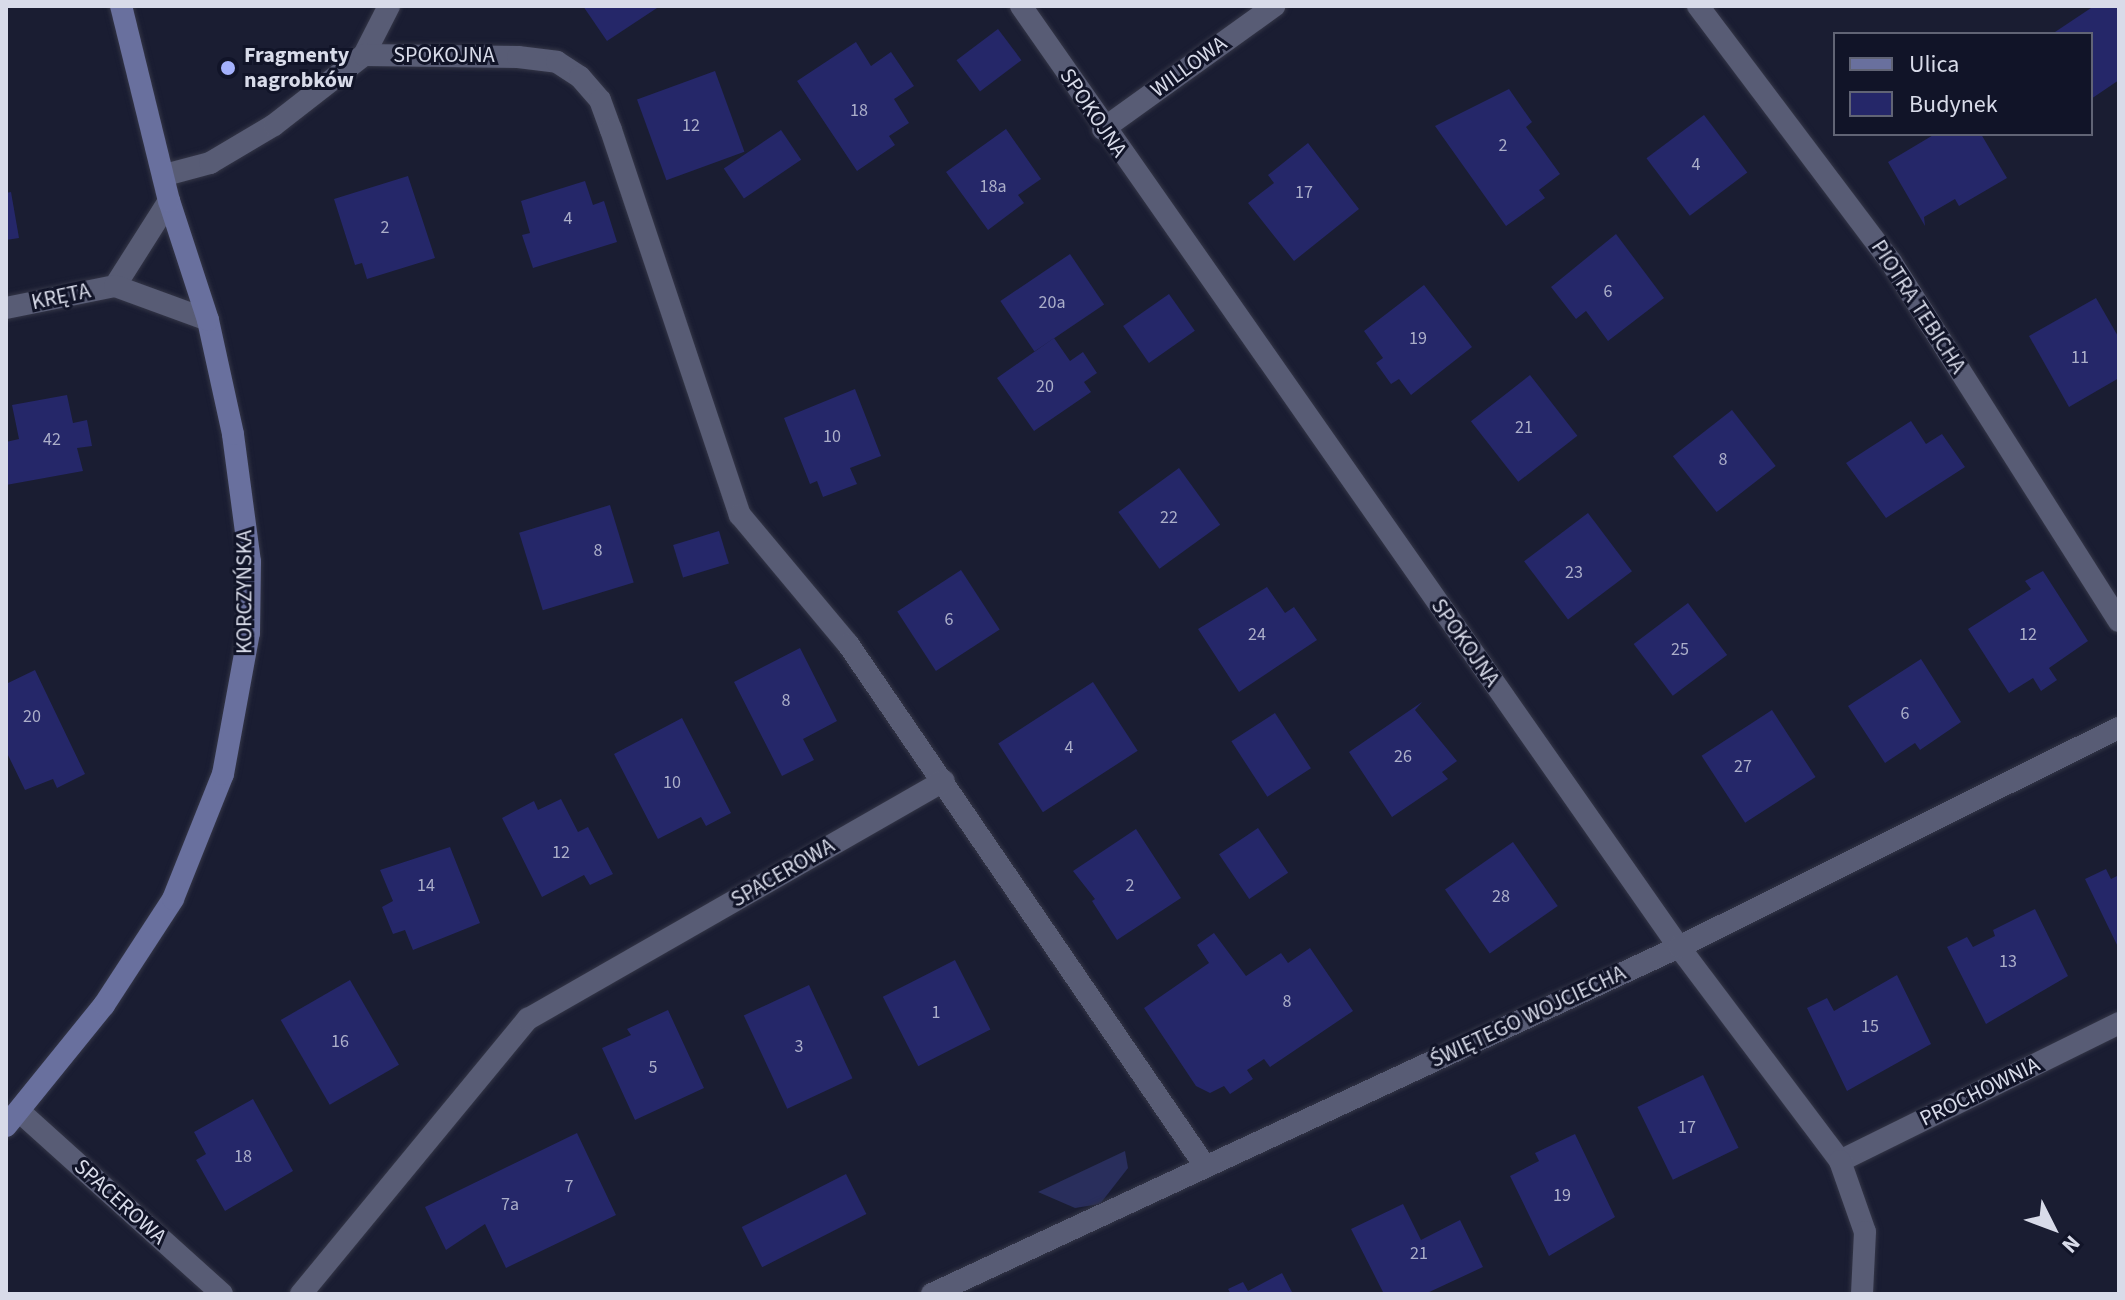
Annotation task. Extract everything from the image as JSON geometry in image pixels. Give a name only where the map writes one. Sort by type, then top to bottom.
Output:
[{"type":"main road","name":"KORCZYŃSKA","points":[[12,1118],[155,932],[195,854],[233,736],[249,633],[250,562],[233,434],[208,320],[169,201],[121,6]]},
{"type":"street","name":"SPOKOJNA","points":[[165,175],[210,163],[274,125],[364,55],[389,6]]},
{"type":"street","name":"SPOKOJNA","points":[[1021,6],[1103,129],[1679,947],[1840,1161],[1865,1232],[1862,1294]]},
{"type":"street","name":"WILLOWA","points":[[1103,129],[1274,6]]},
{"type":"street","name":"PIOTRA TEBICHA","points":[[1698,6],[1891,262],[2119,621]]},
{"type":"street","name":"SPOKOJNA","points":[[364,55],[518,57],[557,62],[600,100],[740,515],[848,644],[944,781]]},
{"type":"street","name":"KRĘTA","points":[[115,286],[169,201]]},
{"type":"street","name":"KRĘTA","points":[[6,308],[115,286],[208,320]]},
{"type":"street","name":"ŚWIĘTEGO WOJCIECHA","points":[[932,1294],[1679,947],[2119,728]]},
{"type":"street","points":[[944,781],[1205,1166]]},
{"type":"street","name":"SPACEROWA","points":[[301,1294],[528,1019],[944,781]]},
{"type":"street","name":"PROCHOWNIA","points":[[1840,1161],[2119,1023]]},
{"type":"street","name":"SPACEROWA","points":[[12,1118],[222,1294]]},
{"type":"shaded area","points":[[1125,1151],[1128,1168],[1100,1204],[1075,1208],[1038,1192]]},
{"type":"building","points":[[583,6],[660,6],[607,41]]},
{"type":"building","points":[[2094,6],[2119,8],[2119,80],[2093,98],[2093,32],[2055,32]]},
{"type":"building","points":[[998,29],[1021,60],[980,91],[956,60]]},
{"type":"building","points":[[856,42],[871,66],[891,52],[914,86],[894,99],[909,123],[889,136],[895,145],[857,171],[797,81]]},
{"type":"building","points":[[715,71],[744,152],[666,180],[637,99]]},
{"type":"building","points":[[1509,89],[1532,122],[1526,127],[1560,174],[1539,190],[1545,198],[1506,226],[1435,126]]},
{"type":"building","points":[[1704,115],[1747,173],[1690,216],[1646,158]]},
{"type":"building","points":[[1006,129],[1041,179],[1018,195],[1024,203],[988,230],[946,172]]},
{"type":"building","points":[[781,130],[801,160],[744,198],[724,169]]},
{"type":"building","points":[[1932,136],[1982,136],[2007,178],[1959,206],[1955,199],[1924,217],[1925,226],[1888,162]]},
{"type":"building","points":[[1308,143],[1359,209],[1294,261],[1248,203],[1274,183],[1268,175]]},
{"type":"building","points":[[408,176],[435,258],[367,279],[362,263],[355,265],[334,199]]},
{"type":"building","points":[[585,181],[593,205],[604,201],[617,242],[533,268],[522,235],[530,233],[521,201]]},
{"type":"building","points":[[11,192],[19,238],[6,240],[6,193]]},
{"type":"building","points":[[1616,234],[1664,298],[1608,341],[1586,311],[1576,319],[1551,287]]},
{"type":"building","points":[[1070,254],[1104,305],[1034,352],[1000,301]]},
{"type":"building","points":[[1424,285],[1472,347],[1411,395],[1399,379],[1391,384],[1376,363],[1383,358],[1364,331]]},
{"type":"building","points":[[1169,294],[1195,331],[1149,363],[1123,326]]},
{"type":"building","points":[[2096,298],[2119,338],[2119,378],[2069,407],[2029,336]]},
{"type":"building","points":[[1054,338],[1070,361],[1083,352],[1097,373],[1084,382],[1091,392],[1034,431],[997,378]]},
{"type":"building","points":[[1530,375],[1577,436],[1518,482],[1471,421]]},
{"type":"building","points":[[855,389],[881,456],[850,468],[857,484],[823,497],[817,481],[810,484],[784,418]]},
{"type":"building","points":[[67,395],[73,423],[87,420],[92,446],[77,448],[83,471],[6,485],[6,442],[19,439],[12,405]]},
{"type":"building","points":[[1732,410],[1776,466],[1717,512],[1673,456]]},
{"type":"building","points":[[1911,421],[1926,444],[1942,434],[1965,467],[1886,518],[1846,463]]},
{"type":"building","points":[[1179,468],[1220,525],[1159,569],[1118,512]]},
{"type":"building","points":[[610,505],[634,582],[543,610],[519,533]]},
{"type":"building","points":[[1588,513],[1632,571],[1568,619],[1524,561]]},
{"type":"building","points":[[719,531],[729,564],[683,578],[673,545]]},
{"type":"building","points":[[961,570],[1000,630],[936,671],[897,611]]},
{"type":"building","points":[[2043,571],[2088,641],[2049,668],[2057,680],[2041,691],[2033,678],[2009,693],[1968,629],[2031,589],[2025,581]]},
{"type":"building","points":[[1267,587],[1285,613],[1294,607],[1317,640],[1239,692],[1198,629]]},
{"type":"building","points":[[1688,603],[1727,655],[1673,696],[1634,644]]},
{"type":"building","points":[[800,648],[837,721],[803,739],[814,760],[782,776],[734,682]]},
{"type":"building","points":[[1921,659],[1961,722],[1920,750],[1915,743],[1885,763],[1848,706]]},
{"type":"building","points":[[35,670],[85,774],[57,788],[53,779],[25,790],[6,751],[6,684]]},
{"type":"building","points":[[1093,682],[1138,751],[1043,812],[998,744]]},
{"type":"building","points":[[1422,702],[1415,710],[1457,761],[1442,772],[1448,779],[1392,817],[1349,752]]},
{"type":"building","points":[[1772,710],[1816,777],[1745,823],[1702,756]]},
{"type":"building","points":[[1275,713],[1311,768],[1267,797],[1231,741]]},
{"type":"building","points":[[682,718],[731,813],[706,826],[701,817],[658,839],[614,754]]},
{"type":"building","points":[[561,799],[578,832],[588,827],[613,874],[590,885],[584,875],[542,897],[502,818],[534,801],[538,810]]},
{"type":"building","points":[[1258,828],[1288,873],[1249,899],[1219,854]]},
{"type":"building","points":[[1136,829],[1181,898],[1117,940],[1092,901],[1095,899],[1073,871]]},
{"type":"building","points":[[1513,842],[1558,906],[1490,954],[1445,890]]},
{"type":"building","points":[[450,847],[480,923],[413,950],[405,930],[393,934],[382,907],[393,901],[380,870]]},
{"type":"building","points":[[2106,869],[2111,879],[2119,875],[2119,949],[2085,879]]},
{"type":"building","points":[[2035,909],[2068,976],[1986,1024],[1947,947],[1967,937],[1973,947],[1995,936],[1993,930]]},
{"type":"building","points":[[1214,933],[1246,976],[1281,953],[1288,963],[1310,948],[1353,1011],[1270,1067],[1264,1059],[1247,1070],[1253,1079],[1230,1094],[1224,1086],[1210,1093],[1196,1086],[1144,1008],[1209,963],[1197,945]]},
{"type":"building","points":[[955,960],[990,1029],[918,1066],[883,997]]},
{"type":"building","points":[[1897,975],[1931,1044],[1847,1091],[1807,1008],[1827,998],[1834,1011]]},
{"type":"building","points":[[350,980],[399,1065],[330,1105],[281,1020]]},
{"type":"building","points":[[809,985],[853,1078],[787,1109],[744,1015]]},
{"type":"building","points":[[668,1010],[704,1088],[635,1120],[602,1048],[631,1035],[627,1029]]},
{"type":"building","points":[[1703,1075],[1739,1148],[1673,1180],[1637,1107]]},
{"type":"building","points":[[253,1099],[293,1171],[225,1211],[196,1160],[206,1154],[194,1132]]},
{"type":"building","points":[[577,1133],[616,1215],[506,1268],[485,1224],[446,1250],[425,1207]]},
{"type":"building","points":[[1575,1134],[1615,1217],[1549,1256],[1510,1176],[1539,1161],[1535,1153]]},
{"type":"building","points":[[846,1174],[866,1214],[762,1267],[742,1227]]},
{"type":"building","points":[[1403,1204],[1421,1240],[1460,1220],[1483,1267],[1425,1294],[1384,1294],[1351,1229]]},
{"type":"building","points":[[1282,1273],[1293,1294],[1231,1294],[1228,1289],[1243,1282],[1248,1291]]},
{"type":"place","name":"Fragmenty nagrobków","points":[[228,68]]}]
